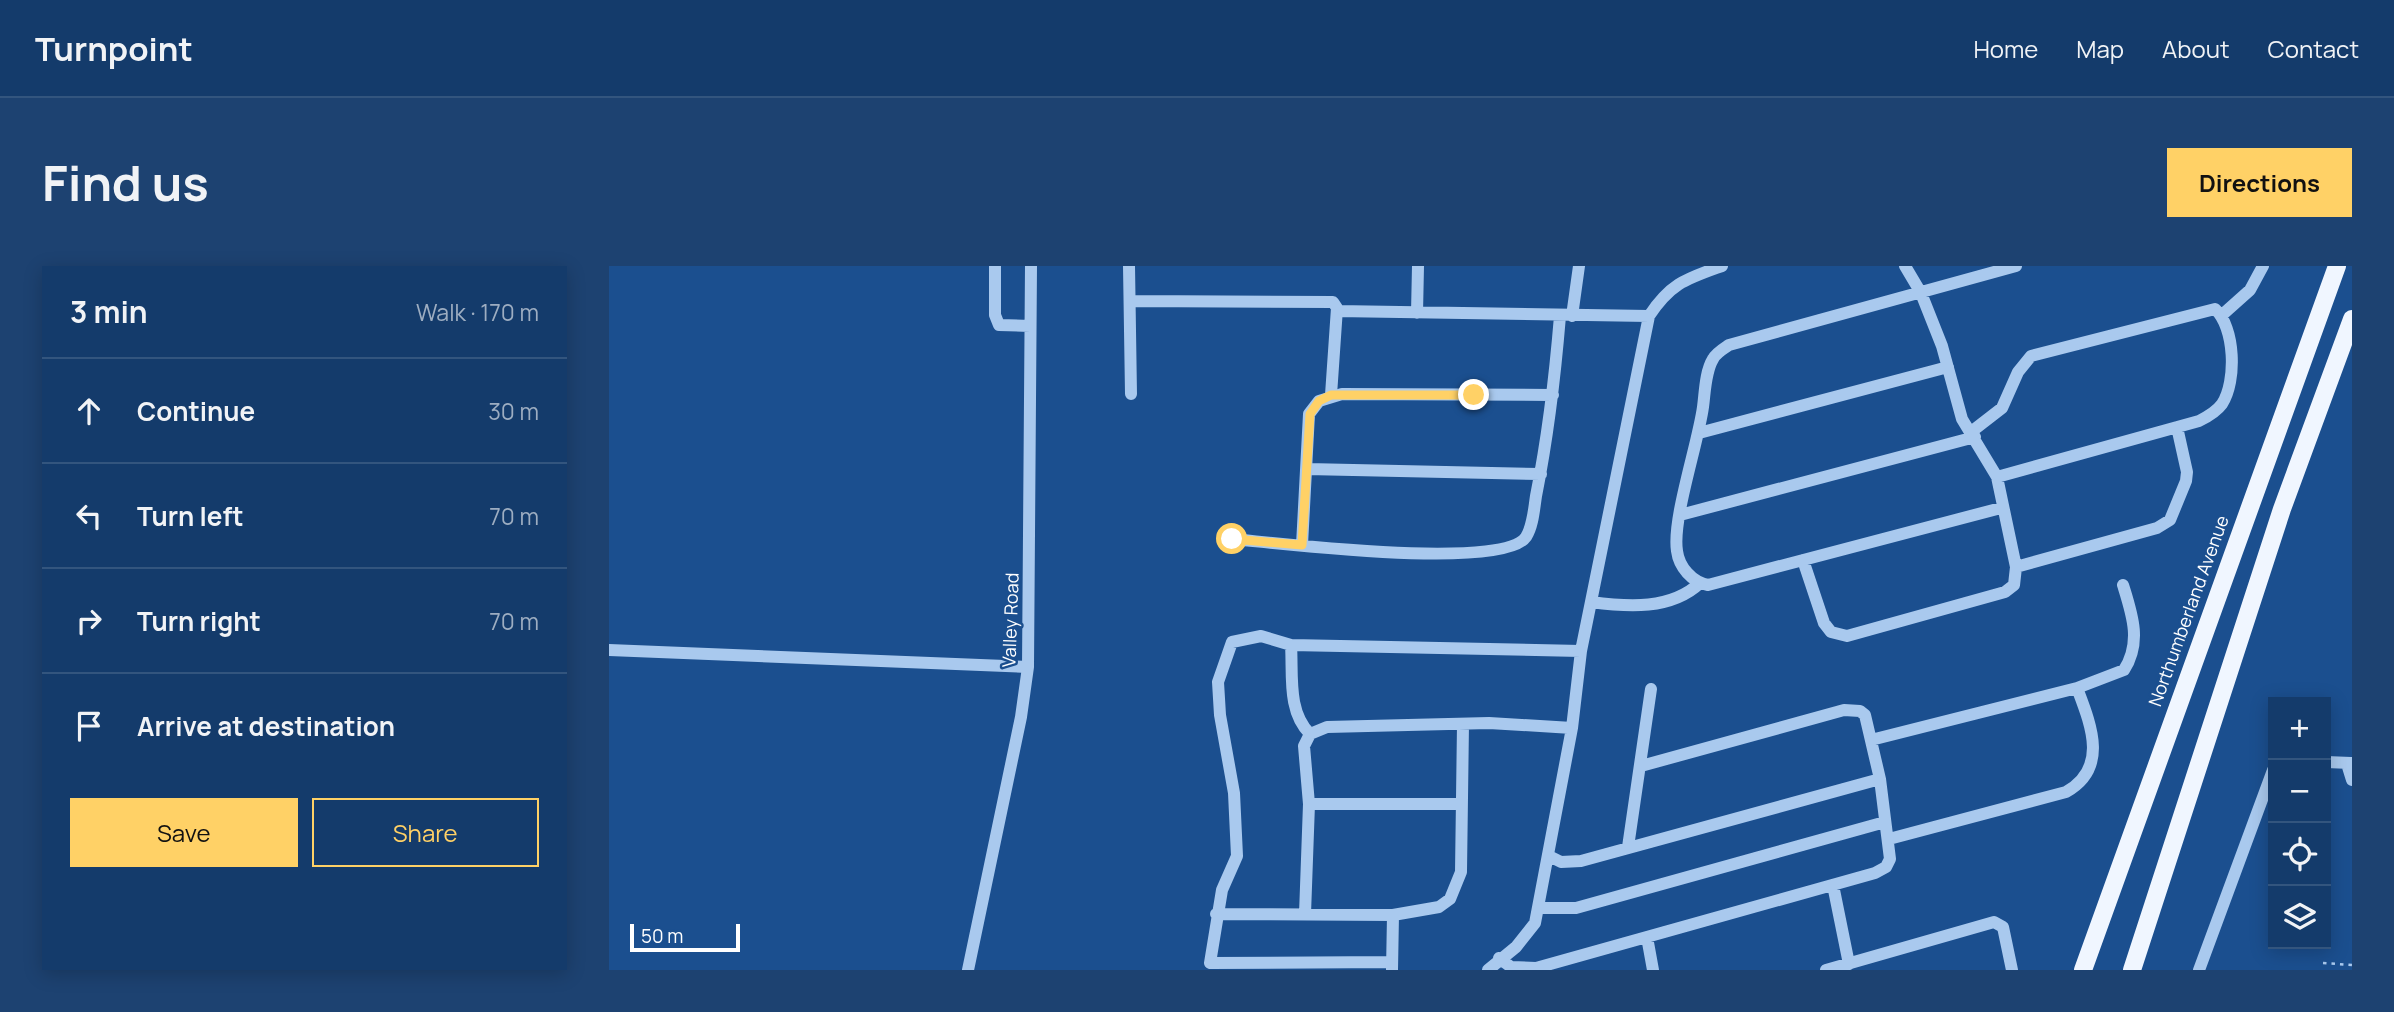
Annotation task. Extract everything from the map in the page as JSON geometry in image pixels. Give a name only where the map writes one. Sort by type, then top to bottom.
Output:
[{"type":"main road","name":"Northumberland Avenue","points":[[2083,970],[2337,266]]},
{"type":"main road","points":[[2132,970],[2282,509],[2352,319]]},
{"type":"street","points":[[995,266],[995,314],[999,325],[1030,326]]},
{"type":"street","name":"Valley Road","points":[[968,970],[1021,717],[1028,667],[1031,266]]},
{"type":"street","points":[[1129,266],[1131,394]]},
{"type":"street","points":[[1417,313],[1418,266]]},
{"type":"street","points":[[1232,539],[1456,554],[1500,552],[1515,547],[1526,537],[1541,474],[1566,316],[1579,266]]},
{"type":"street","points":[[1488,970],[1528,934],[1538,908],[1572,728],[1581,651],[1650,316],[1667,291],[1680,281],[1722,266]]},
{"type":"street","points":[[1803,560],[1824,623],[1831,632],[1847,636],[2005,593],[2014,585],[2016,567],[2001,508],[1997,477],[1962,419],[1948,367],[1921,293],[1905,266]]},
{"type":"street","points":[[2001,508],[1708,585],[1700,583],[1681,565],[1677,544],[1680,515],[1713,359],[1729,345],[2016,266]]},
{"type":"street","points":[[2222,314],[2250,290],[2263,266]]},
{"type":"street","points":[[1131,301],[1333,302],[1337,311],[1331,395]]},
{"type":"street","points":[[1680,515],[1973,434],[2002,408],[2018,372],[2031,356],[2215,309],[2222,314],[2234,366],[2222,404],[2199,421],[1997,477]]},
{"type":"street","points":[[1337,311],[1650,316]]},
{"type":"street","points":[[1699,433],[1948,367]]},
{"type":"street","points":[[1302,545],[1310,414],[1319,401],[1331,395],[1553,395]]},
{"type":"street","points":[[2016,567],[2157,528],[2170,520],[2187,472],[2177,427]]},
{"type":"street","points":[[1307,469],[1541,474]]},
{"type":"street","points":[[1591,602],[1626,607],[1664,601],[1688,594],[1700,583]]},
{"type":"street","points":[[1871,740],[2077,688],[2124,670],[2128,664],[2135,633],[2123,585]]},
{"type":"street","points":[[1392,915],[1392,966],[1210,963],[1216,914],[1222,890],[1234,867],[1238,846],[1234,793],[1220,715],[1220,668],[1232,642],[1247,637],[1277,639],[1291,645],[1581,651]]},
{"type":"street","points":[[1291,645],[1294,710],[1300,723],[1310,734]]},
{"type":"street","points":[[609,650],[1028,667]]},
{"type":"street","points":[[1889,839],[2066,793],[2078,785],[2093,756],[2094,741],[2077,688]]},
{"type":"street","points":[[1628,847],[1651,689]]},
{"type":"street","points":[[1499,958],[1511,968],[1529,969],[1833,886],[1886,867],[1889,839],[1880,779],[1865,715],[1860,710],[1843,709],[1641,766]]},
{"type":"street","points":[[1304,914],[1309,804],[1304,746],[1310,734],[1328,727],[1463,724],[1572,728]]},
{"type":"street","points":[[1216,914],[1392,915],[1439,907],[1450,899],[1461,872],[1463,724]]},
{"type":"street","points":[[2331,762],[2351,762],[2348,767],[2352,780]]},
{"type":"street","points":[[1549,856],[1570,863],[1880,779]]},
{"type":"street","points":[[2199,970],[2268,784]]},
{"type":"street","points":[[1309,804],[1461,804]]},
{"type":"street","points":[[1538,908],[1576,908],[1885,822]]},
{"type":"street","points":[[1833,886],[1849,964]]},
{"type":"street","points":[[1826,970],[1994,922],[2003,927],[2012,970]]},
{"type":"street","points":[[1647,937],[1653,970]]},
{"type":"path","points":[[2323,963],[2352,965]]},
{"type":"route","points":[[1232,539],[1302,545],[1310,414],[1319,401],[1331,395],[1342,394],[1474,395]]}]
